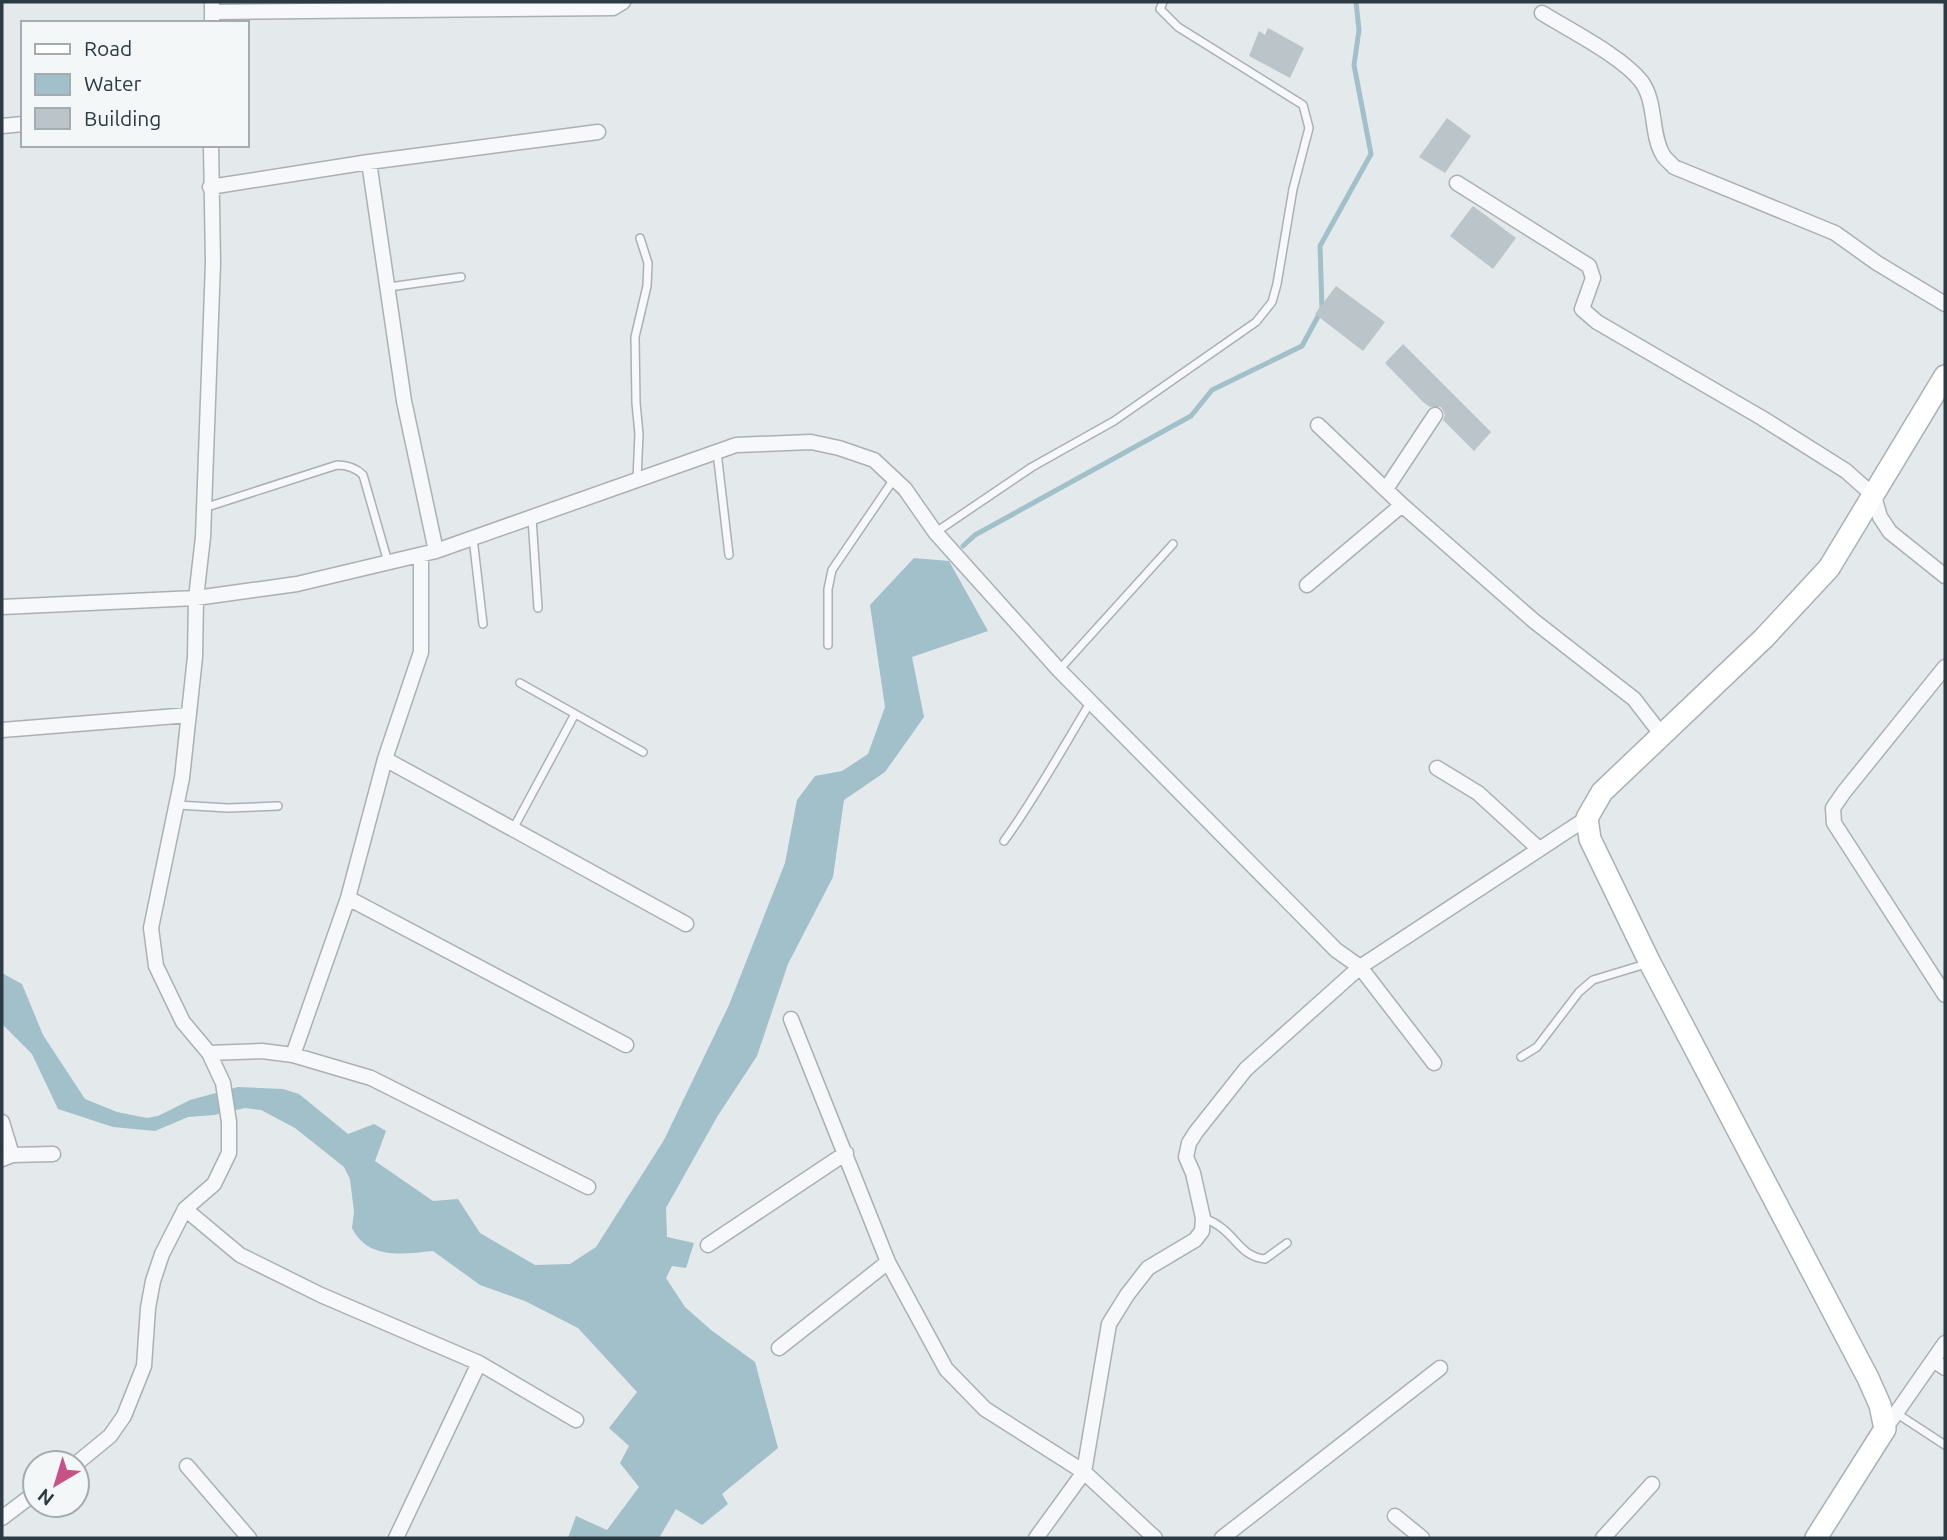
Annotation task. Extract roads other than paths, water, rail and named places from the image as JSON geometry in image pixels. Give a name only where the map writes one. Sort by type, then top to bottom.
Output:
[{"type":"street","points":[[212,12],[613,8],[623,2]]},
{"type":"street","points":[[1542,13],[1615,59],[1642,82],[1650,99],[1663,155],[1674,167],[1835,233],[1877,263],[1945,303]]},
{"type":"street","points":[[2,126],[21,124]]},
{"type":"street","points":[[210,187],[369,162],[598,132]]},
{"type":"street","points":[[91,1452],[110,1436],[124,1416],[136,1390],[144,1366],[148,1308],[153,1281],[162,1254],[185,1209],[214,1184],[229,1153],[229,1122],[223,1083],[209,1053],[183,1022],[156,966],[151,928],[177,805],[195,657],[196,598],[204,508],[213,263],[211,147]]},
{"type":"street","points":[[293,1055],[348,898],[385,760],[421,652],[428,553],[369,162]]},
{"type":"street","points":[[1457,183],[1589,265],[1593,278],[1583,309],[1597,322],[1762,418],[1846,471],[1874,496],[1880,517],[1890,532],[1945,576]]},
{"type":"street","points":[[1039,1537],[1084,1472],[1109,1324],[1148,1268],[1195,1240],[1202,1231],[1203,1218],[1193,1173],[1185,1157],[1189,1143],[1245,1069],[1360,967],[1587,818],[1602,792],[1764,638],[1829,568],[1945,376]]},
{"type":"street","points":[[1386,489],[1435,415]]},
{"type":"street","points":[[1318,425],[1402,505],[1534,621],[1634,699],[1661,734]]},
{"type":"street","points":[[2,607],[196,598],[297,584],[428,553],[736,444],[811,442],[874,460],[905,489],[936,532],[1059,670],[1336,950],[1360,967],[1434,1063]]},
{"type":"street","points":[[1307,585],[1402,505]]},
{"type":"street","points":[[1945,667],[1833,808],[1835,823],[1945,995]]},
{"type":"street","points":[[2,730],[189,715]]},
{"type":"street","points":[[385,760],[686,924]]},
{"type":"street","points":[[1437,768],[1478,793],[1539,849]]},
{"type":"street","points":[[1587,818],[1590,839],[1650,963],[1890,1421]]},
{"type":"street","points":[[348,898],[626,1045]]},
{"type":"street","points":[[791,1019],[888,1262],[946,1369],[985,1409],[1084,1472],[1155,1538]]},
{"type":"street","points":[[209,1053],[261,1051],[293,1055],[371,1078],[588,1187]]},
{"type":"street","points":[[2,1122],[7,1157],[53,1154]]},
{"type":"street","points":[[708,1245],[846,1153]]},
{"type":"street","points":[[185,1209],[240,1255],[321,1295],[479,1363],[576,1420]]},
{"type":"street","points":[[779,1348],[888,1262]]},
{"type":"street","points":[[1816,1538],[1890,1421],[1939,1364],[1945,1343]]},
{"type":"street","points":[[396,1538],[479,1363]]},
{"type":"street","points":[[1222,1538],[1440,1368]]},
{"type":"street","points":[[187,1466],[249,1538]]},
{"type":"street","points":[[1603,1538],[1652,1484]]},
{"type":"street","points":[[2,1518],[21,1504]]},
{"type":"street","points":[[1395,1516],[1422,1538]]},
{"type":"lane","points":[[936,532],[1032,467],[1114,421],[1256,322],[1272,302],[1293,189],[1309,128],[1303,105],[1178,27],[1160,9],[1163,2]]},
{"type":"lane","points":[[637,479],[639,434],[635,337],[647,286],[648,262],[640,238]]},
{"type":"lane","points":[[389,287],[461,277]]},
{"type":"lane","points":[[717,452],[729,555]]},
{"type":"lane","points":[[204,508],[344,465],[357,469],[363,475],[388,563]]},
{"type":"lane","points":[[828,645],[828,589],[832,570],[894,478]]},
{"type":"lane","points":[[532,517],[538,608]]},
{"type":"lane","points":[[472,538],[483,624]]},
{"type":"lane","points":[[1059,670],[1172,544]]},
{"type":"lane","points":[[520,683],[643,752]]},
{"type":"lane","points":[[1004,841],[1030,805],[1091,702]]},
{"type":"lane","points":[[512,829],[575,714]]},
{"type":"lane","points":[[177,805],[228,808],[278,806]]},
{"type":"lane","points":[[1521,1057],[1537,1047],[1579,992],[1593,980],[1650,963]]},
{"type":"lane","points":[[1203,1218],[1220,1226],[1255,1258],[1265,1259],[1287,1243]]},
{"type":"lane","points":[[1890,1421],[1945,1445]]},
{"type":"water","points":[[914,558],[949,561],[988,631],[912,657],[924,717],[885,772],[844,800],[833,877],[788,964],[757,1056],[717,1117],[666,1208],[667,1237],[694,1243],[686,1268],[672,1266],[666,1278],[685,1307],[755,1362],[778,1448],[722,1494],[728,1504],[702,1525],[676,1509],[659,1538],[568,1538],[576,1516],[607,1530],[639,1487],[620,1463],[629,1446],[609,1428],[637,1392],[578,1328],[525,1301],[480,1285],[433,1251],[387,1253],[367,1246],[352,1228],[354,1212],[350,1179],[344,1167],[295,1128],[261,1110],[245,1108],[188,1117],[155,1131],[113,1127],[58,1109],[32,1054],[2,1024],[2,973],[22,984],[43,1035],[85,1099],[117,1112],[147,1118],[158,1116],[190,1100],[238,1087],[283,1089],[299,1094],[348,1134],[374,1124],[386,1131],[375,1161],[433,1201],[458,1199],[480,1233],[535,1265],[570,1264],[596,1247],[664,1140],[729,1005],[785,863],[797,800],[815,776],[842,771],[868,754],[885,707],[870,605]]},
{"type":"waterway","points":[[963,546],[975,535],[1191,416],[1212,390],[1302,346],[1322,309],[1320,246],[1371,154],[1354,65],[1359,30],[1356,2]]}]
